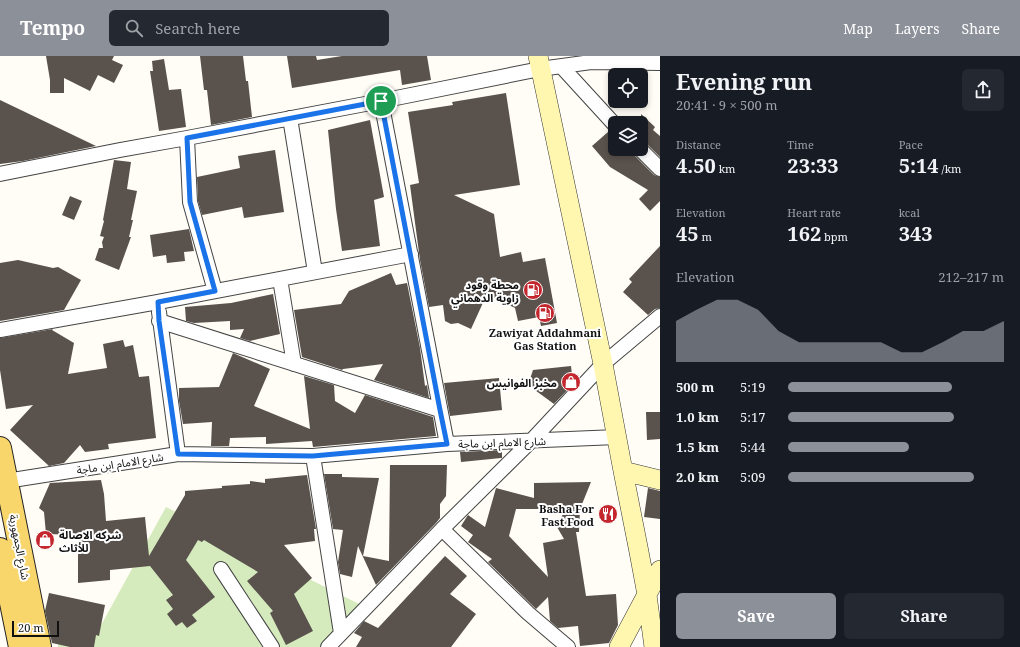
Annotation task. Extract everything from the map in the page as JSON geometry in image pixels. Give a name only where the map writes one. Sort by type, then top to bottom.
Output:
[{"type":"main road","points":[[539,62],[603,364],[647,595],[654,647]]},
{"type":"main road","name":"شارع الجمهورية","points":[[0,448],[3,478],[40,647]]},
{"type":"main road","points":[[623,471],[660,480]]},
{"type":"main road","name":"شارع الجمهورية","points":[[0,549],[20,647]]},
{"type":"main road","points":[[619,647],[660,570]]},
{"type":"street","points":[[0,174],[381,101],[539,62],[561,66],[591,62],[643,59],[660,63]]},
{"type":"street","points":[[561,66],[608,117]]},
{"type":"street","points":[[381,101],[447,444]]},
{"type":"street","points":[[290,118],[315,272]]},
{"type":"street","points":[[187,138],[190,202],[215,291]]},
{"type":"street","points":[[647,156],[660,169]]},
{"type":"street","points":[[0,330],[411,254]]},
{"type":"street","points":[[280,279],[294,364]]},
{"type":"street","points":[[158,302],[159,321],[178,454]]},
{"type":"street","points":[[328,647],[442,529],[532,440],[603,364],[660,316]]},
{"type":"street","points":[[159,321],[440,410]]},
{"type":"street","name":"شارع الامام ابن ماجة","points":[[3,478],[178,454],[313,456],[447,444],[617,437]]},
{"type":"street","points":[[313,456],[341,633]]},
{"type":"street","points":[[442,529],[528,613],[568,647]]},
{"type":"street","points":[[221,569],[272,647]]},
{"type":"green space","points":[[166,507],[361,605],[321,647],[58,647],[58,644],[94,638]]},
{"type":"building","points":[[46,56],[114,56],[112,60],[123,65],[114,83],[98,75],[90,91],[64,78],[64,93],[50,93],[50,80]]},
{"type":"building","points":[[200,56],[243,56],[246,81],[248,81],[252,117],[211,125],[207,90],[204,90]]},
{"type":"building","points":[[287,56],[316,56],[317,60],[342,56],[427,56],[431,80],[402,85],[400,70],[292,88]]},
{"type":"building","points":[[164,59],[169,90],[181,89],[186,127],[159,131],[150,71],[153,71],[152,61]]},
{"type":"building","points":[[506,93],[520,185],[454,195],[494,214],[500,257],[521,252],[523,262],[545,258],[557,323],[541,326],[539,317],[518,321],[515,308],[487,294],[471,329],[458,323],[451,324],[445,321],[443,305],[429,307],[420,260],[410,185],[419,183],[408,112],[453,105],[452,102]]},
{"type":"building","points":[[0,100],[96,146],[23,161],[0,164]]},
{"type":"building","points":[[370,120],[384,197],[374,200],[380,246],[342,251],[328,130]]},
{"type":"building","points":[[648,120],[655,127],[653,130],[660,136],[660,157],[648,145]]},
{"type":"building","points":[[608,132],[608,156],[635,156],[654,175],[660,177],[660,201],[650,211],[639,199],[648,190],[610,167],[592,146]]},
{"type":"building","points":[[275,150],[284,212],[244,218],[242,207],[202,215],[198,201],[197,177],[240,168],[238,156]]},
{"type":"building","points":[[114,160],[131,162],[127,189],[137,191],[131,220],[133,220],[129,237],[131,237],[119,270],[95,260],[99,248],[103,248],[102,242],[104,237],[100,236],[104,221]]},
{"type":"building","points":[[70,196],[82,201],[74,220],[62,215]]},
{"type":"building","points":[[189,229],[194,251],[184,252],[185,261],[167,263],[166,255],[153,257],[150,235]]},
{"type":"building","points":[[660,246],[660,308],[655,309],[648,315],[623,292],[632,282],[629,279]]},
{"type":"building","points":[[18,260],[53,268],[58,267],[81,280],[64,310],[0,321],[0,263]]},
{"type":"building","points":[[391,273],[396,285],[407,283],[420,348],[425,386],[427,385],[429,398],[374,380],[383,364],[342,370],[302,357],[294,310],[341,304],[349,291]]},
{"type":"building","points":[[273,294],[280,334],[250,341],[240,338],[244,329],[230,330],[230,321],[194,323],[186,321],[185,307],[231,303]]},
{"type":"building","points":[[53,329],[52,330],[74,343],[68,374],[107,368],[103,344],[123,340],[125,347],[133,345],[139,377],[149,376],[156,438],[108,444],[109,449],[85,452],[80,445],[64,463],[49,466],[10,430],[33,405],[6,409],[0,370],[0,338]]},
{"type":"building","points":[[233,353],[270,369],[254,406],[310,429],[304,376],[334,385],[335,401],[355,413],[365,395],[433,417],[436,436],[313,447],[312,441],[266,444],[266,437],[230,438],[229,446],[211,446],[212,422],[183,424],[179,401],[179,388],[219,387]]},
{"type":"building","points":[[571,366],[573,384],[554,404],[528,385],[533,370]]},
{"type":"building","points":[[499,378],[502,410],[450,416],[444,383]]},
{"type":"building","points":[[646,412],[660,412],[660,439],[647,440]]},
{"type":"building","points":[[502,450],[502,458],[461,462],[460,452]]},
{"type":"building","points":[[390,465],[447,465],[446,496],[440,504],[440,518],[376,585],[358,546],[352,577],[340,574],[338,562],[343,530],[333,529],[324,474],[342,474],[342,477],[379,478],[363,556],[389,561]]},
{"type":"building","points":[[307,475],[316,529],[314,529],[315,541],[284,545],[312,578],[294,594],[313,631],[286,645],[270,613],[273,611],[247,581],[258,572],[204,540],[202,542],[198,540],[186,560],[215,597],[192,615],[197,621],[187,628],[182,622],[176,626],[167,614],[173,609],[166,600],[173,595],[150,566],[110,570],[110,580],[78,583],[78,535],[46,534],[44,512],[39,508],[50,483],[101,480],[104,494],[106,521],[145,517],[149,556],[185,495],[185,491],[250,484],[250,481],[265,483],[265,479]]},
{"type":"building","points":[[591,482],[580,509],[579,532],[576,532],[586,596],[616,594],[618,625],[609,643],[580,646],[578,626],[558,628],[550,621],[548,597],[536,609],[488,562],[492,559],[468,542],[473,535],[461,526],[468,515],[485,527],[496,488],[534,498],[534,483]],"holes":[[[516,509],[565,509],[557,527],[564,539],[543,543],[548,577],[509,536]]]},
{"type":"building","points":[[648,488],[660,491],[660,519],[644,517]]},
{"type":"building","points":[[445,556],[467,576],[450,594],[476,614],[451,647],[356,647],[362,637],[354,633],[364,621],[378,628]]},
{"type":"building","points":[[49,593],[105,605],[99,636],[96,635],[94,647],[70,647],[52,643],[45,611]]},
{"type":"place","name":"محطة وقود زاوية الدهماني","points":[[533,290]]},
{"type":"place","name":"Zawiyat Addahmani Gas Station","points":[[545,313]]},
{"type":"place","name":"مخبز الفوانيس","points":[[571,382]]},
{"type":"place","name":"Basha For Fast Food","points":[[608,514]]},
{"type":"place","name":"شركه الاصالة للأثاث","points":[[45,540]]},
{"type":"route","points":[[381,101],[447,444],[313,456],[178,454],[159,321],[158,302],[215,291],[190,202],[187,138],[381,101]]}]
